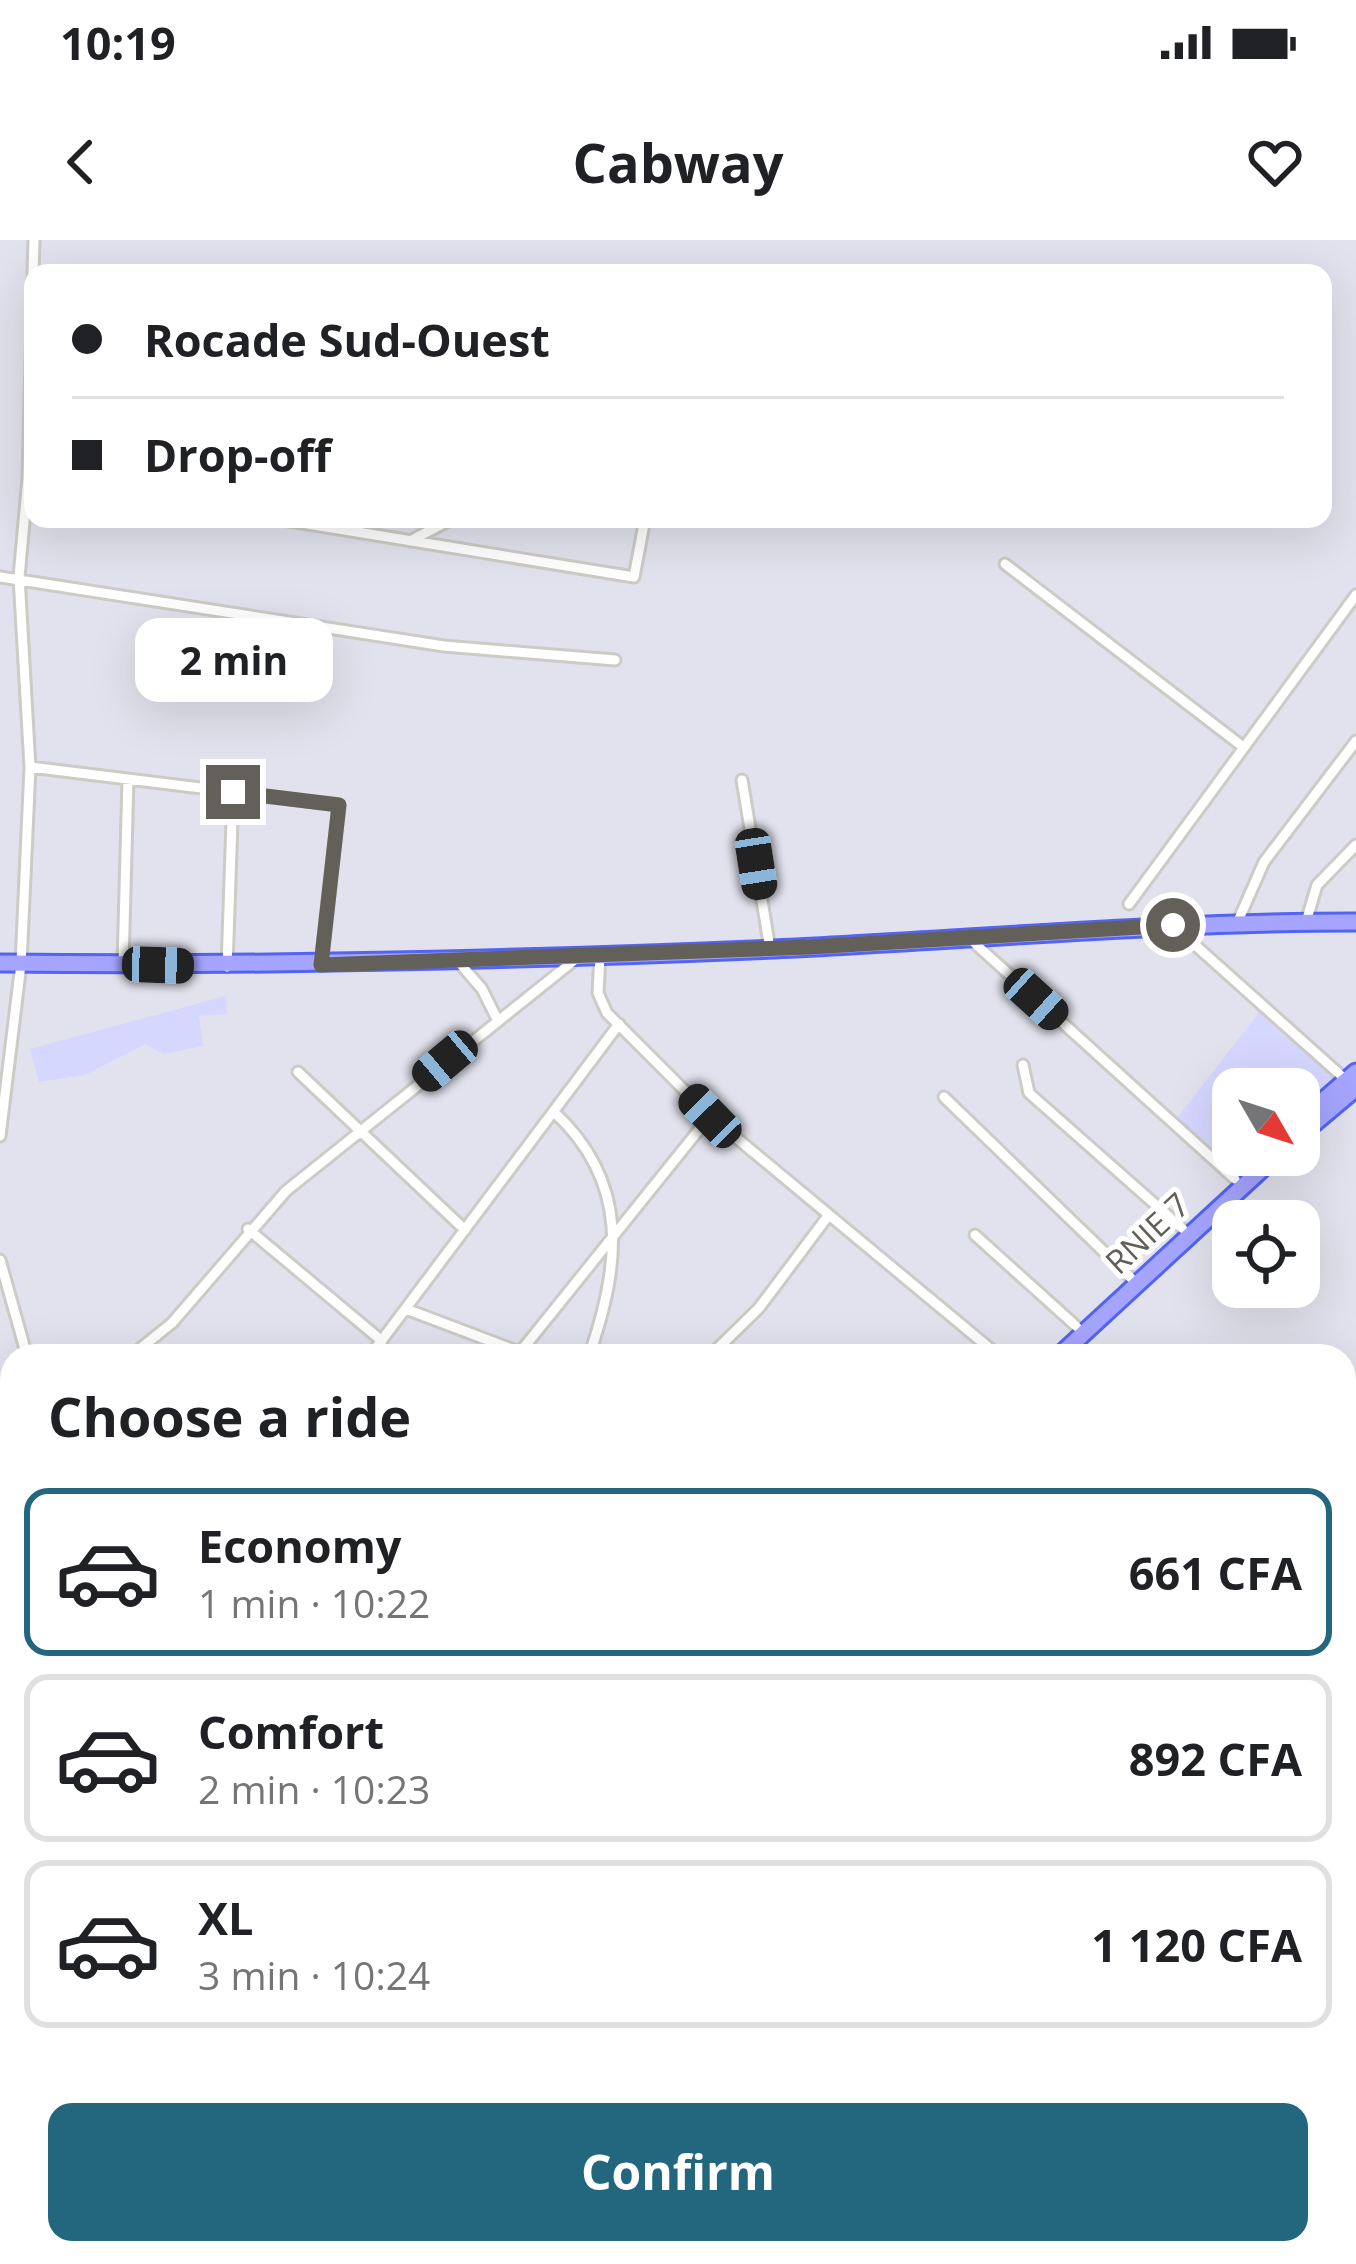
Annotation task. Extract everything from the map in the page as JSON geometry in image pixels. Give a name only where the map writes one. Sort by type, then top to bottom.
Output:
[{"type":"main road","points":[[0,964],[321,965],[770,949],[1238,921],[1356,922]]},
{"type":"main road","points":[[1320,1106],[1353,1080]]},
{"type":"main road","points":[[1320,1114],[1353,1080]]},
{"type":"main road","name":"RNIE 7","points":[[1058,1344],[1238,1176]]},
{"type":"main road","name":"RNIE 7","points":[[1072,1344],[1254,1176]]},
{"type":"street","points":[[1,1129],[21,964],[29,767],[19,577],[25,528]]},
{"type":"street","points":[[332,528],[634,577],[643,528]]},
{"type":"street","points":[[410,541],[435,528]]},
{"type":"street","points":[[1005,564],[1242,746]]},
{"type":"street","points":[[0,577],[444,646],[615,660]]},
{"type":"street","points":[[1129,904],[1356,596]]},
{"type":"street","points":[[1238,921],[1264,862],[1356,741]]},
{"type":"street","points":[[29,767],[339,805],[321,965]]},
{"type":"street","points":[[123,964],[128,779]]},
{"type":"street","points":[[742,780],[770,949]]},
{"type":"street","points":[[227,967],[233,792]]},
{"type":"street","points":[[1306,922],[1317,885],[1356,845]]},
{"type":"street","points":[[1173,925],[1353,1080]]},
{"type":"street","points":[[970,939],[1235,1179]]},
{"type":"street","points":[[145,1344],[172,1323],[248,1228],[497,1019],[581,955]]},
{"type":"street","points":[[600,955],[598,993],[619,1024],[710,1116],[983,1344]]},
{"type":"street","points":[[457,960],[482,988],[497,1019]]},
{"type":"street","points":[[380,1344],[619,1024]]},
{"type":"street","points":[[1023,1065],[1029,1093],[1183,1229]]},
{"type":"street","points":[[298,1072],[465,1230]]},
{"type":"street","points":[[944,1096],[1131,1278]]},
{"type":"street","points":[[554,1112],[584,1145],[614,1229],[616,1262],[592,1344]]},
{"type":"street","points":[[530,1344],[614,1229],[710,1116]]},
{"type":"street","points":[[722,1344],[759,1308],[828,1216]]},
{"type":"street","points":[[248,1228],[382,1341]]},
{"type":"street","points":[[975,1235],[1077,1327]]},
{"type":"street","points":[[0,1260],[24,1344]]},
{"type":"street","points":[[406,1309],[497,1344]]},
{"type":"shaded area","points":[[226,996],[227,1014],[199,1016],[203,1046],[164,1054],[145,1044],[85,1075],[39,1082],[30,1049]]},
{"type":"shaded area","points":[[1261,1010],[1337,1078],[1320,1093],[1320,1068],[1216,1068]]},
{"type":"shaded area","points":[[1212,1073],[1212,1150],[1177,1118]]},
{"type":"route","points":[[233,792],[339,805],[321,965],[810,947],[1173,925]]}]
